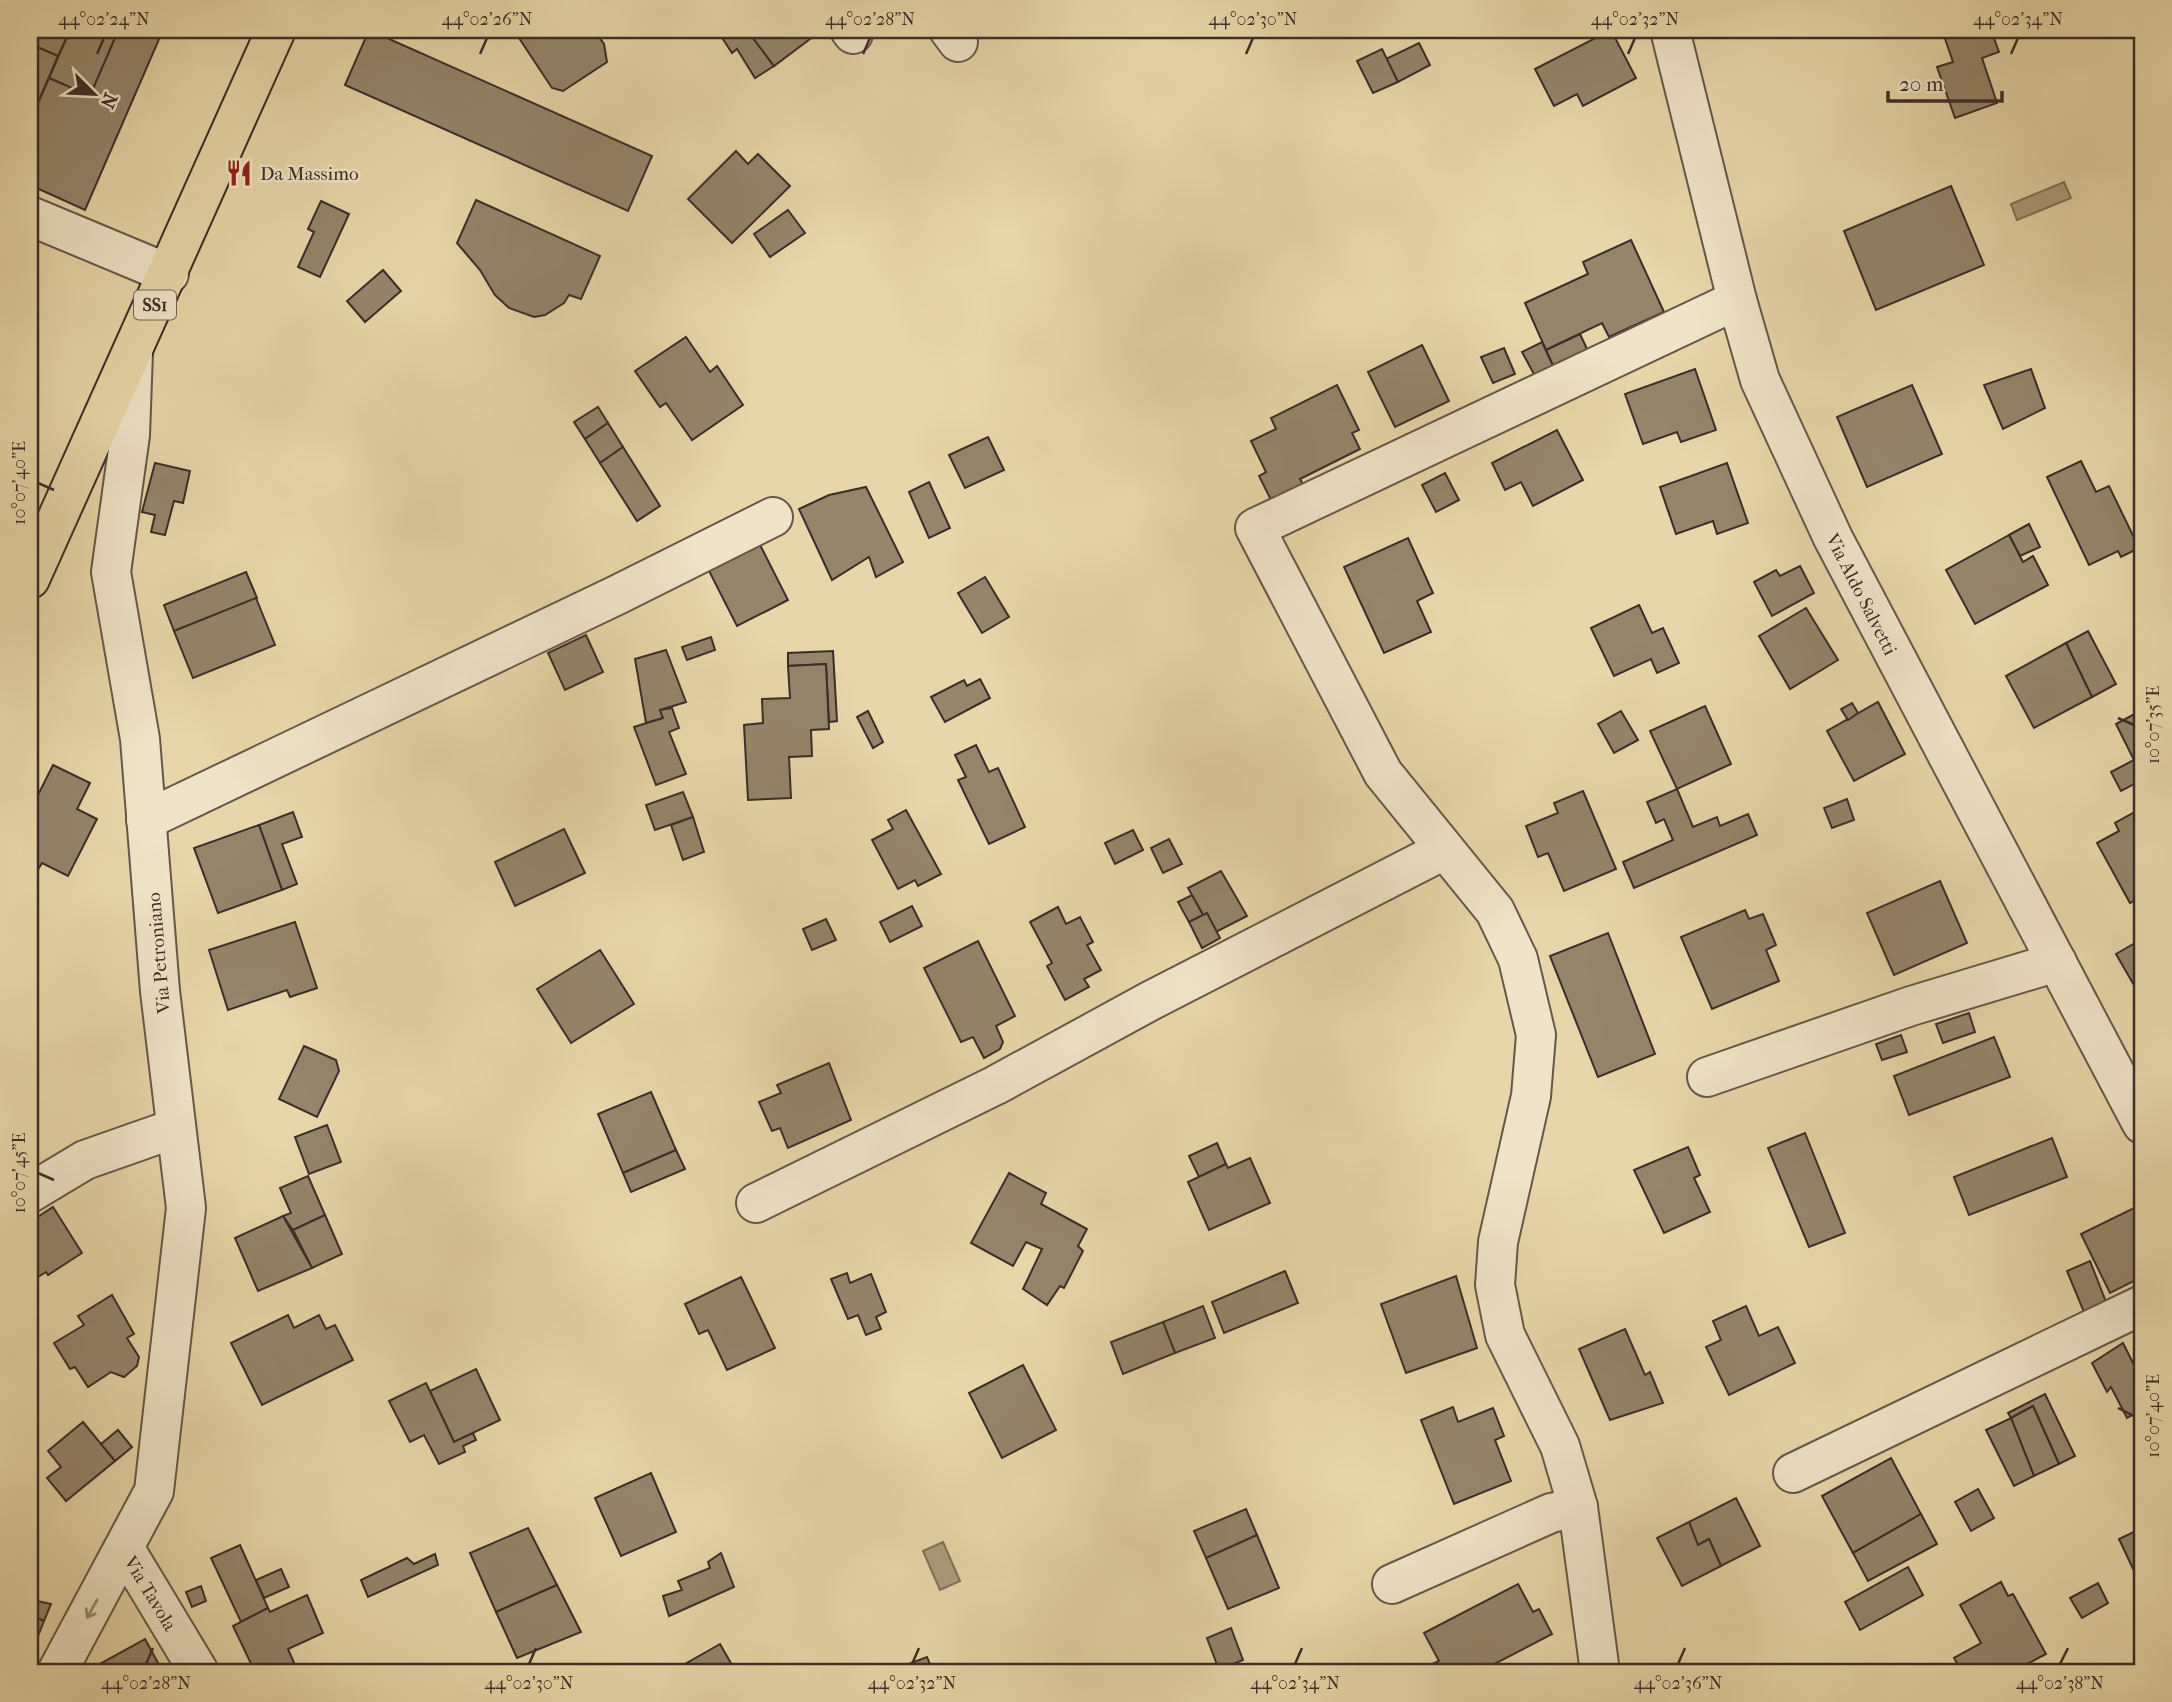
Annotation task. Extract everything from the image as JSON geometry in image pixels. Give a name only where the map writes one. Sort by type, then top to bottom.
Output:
[{"type":"main road","name":"SS1","points":[[33,562],[169,274],[276,30]]},
{"type":"street","name":"Via Aldo Salvetti","points":[[1670,30],[1737,300],[1760,380],[1818,508],[1995,850],[2142,1124]]},
{"type":"street","points":[[30,216],[169,274]]},
{"type":"street","points":[[1601,1672],[1578,1507],[1560,1446],[1505,1335],[1495,1285],[1498,1242],[1531,1096],[1536,1035],[1518,959],[1495,911],[1383,773],[1255,528],[1737,300]]},
{"type":"street","name":"Via Petroniano","points":[[57,1672],[154,1491],[186,1208],[160,991],[140,739],[111,572],[130,435],[133,352]]},
{"type":"street","points":[[146,820],[617,595],[773,517]]},
{"type":"street","points":[[756,1203],[996,1085],[1150,1001],[1444,850]]},
{"type":"street","points":[[1707,1077],[1911,1006],[2057,962]]},
{"type":"street","points":[[30,1193],[85,1160],[176,1128]]},
{"type":"street","points":[[1793,1473],[2142,1305]]},
{"type":"street","points":[[1392,1584],[1551,1513],[1578,1507]]},
{"type":"street","name":"Via Tavola","points":[[125,1549],[200,1672]]},
{"type":"shaded area","points":[[2064,182],[2071,198],[2017,220],[2011,204]]},
{"type":"shaded area","points":[[943,1542],[960,1581],[940,1590],[923,1551]]},
{"type":"building","points":[[30,30],[70,30],[58,56],[30,44]]},
{"type":"building","points":[[70,30],[118,31],[90,96],[49,78]]},
{"type":"building","points":[[115,30],[163,30],[85,210],[30,185],[30,121],[49,78],[90,96],[118,31]]},
{"type":"building","points":[[369,30],[652,156],[628,211],[345,85]]},
{"type":"building","points":[[583,30],[587,36],[594,30],[604,44],[607,62],[563,91],[552,88],[515,32]]},
{"type":"building","points":[[717,30],[747,30],[774,66],[755,78],[737,49],[732,53]]},
{"type":"building","points":[[747,30],[822,30],[774,66]]},
{"type":"building","points":[[1611,30],[1636,78],[1583,106],[1577,94],[1554,106],[1535,69]]},
{"type":"building","points":[[1942,30],[1991,30],[1999,52],[1982,58],[1997,103],[1955,118],[1937,67],[1953,62]]},
{"type":"building","points":[[1419,43],[1430,65],[1398,82],[1386,59]]},
{"type":"building","points":[[30,44],[58,56],[30,121]]},
{"type":"building","points":[[1382,49],[1398,82],[1373,93],[1357,61]]},
{"type":"building","points":[[736,151],[748,164],[758,154],[790,186],[732,243],[688,199]]},
{"type":"building","points":[[1951,186],[1984,265],[1876,310],[1844,231]]},
{"type":"building","points":[[476,200],[600,256],[581,299],[569,295],[564,303],[545,315],[534,317],[509,308],[495,295],[480,270],[457,243]]},
{"type":"building","points":[[321,201],[349,214],[320,277],[298,267],[314,232],[308,229]]},
{"type":"building","points":[[788,210],[805,233],[770,257],[754,234]]},
{"type":"building","points":[[1631,240],[1664,312],[1609,337],[1602,323],[1546,350],[1525,303],[1588,274],[1583,262]]},
{"type":"building","points":[[383,270],[401,291],[365,322],[347,301]]},
{"type":"building","points":[[1580,334],[1588,351],[1554,368],[1546,350]]},
{"type":"building","points":[[686,337],[710,372],[717,366],[743,405],[692,440],[666,403],[660,407],[635,371]]},
{"type":"building","points":[[1542,342],[1554,368],[1536,378],[1522,352]]},
{"type":"building","points":[[1422,345],[1449,401],[1395,427],[1368,372]]},
{"type":"building","points":[[1504,348],[1515,374],[1493,383],[1481,357]]},
{"type":"building","points":[[1695,369],[1716,430],[1681,442],[1677,432],[1643,444],[1625,394]]},
{"type":"building","points":[[2031,369],[2045,408],[2003,429],[1984,385]]},
{"type":"building","points":[[1337,385],[1359,430],[1352,433],[1360,449],[1300,479],[1304,486],[1272,502],[1259,476],[1266,472],[1251,441],[1276,429],[1271,418]]},
{"type":"building","points":[[1912,385],[1942,454],[1867,487],[1837,417]]},
{"type":"building","points":[[598,407],[608,423],[585,439],[574,422]]},
{"type":"building","points":[[608,423],[623,447],[600,463],[585,439]]},
{"type":"building","points":[[1557,430],[1583,480],[1533,506],[1521,482],[1505,490],[1492,463]]},
{"type":"building","points":[[988,437],[1004,470],[965,488],[949,455]]},
{"type":"building","points":[[623,447],[660,506],[637,521],[600,463]]},
{"type":"building","points":[[2081,461],[2096,492],[2109,486],[2139,548],[2121,557],[2118,551],[2089,565],[2047,477]]},
{"type":"building","points":[[155,463],[190,471],[183,503],[174,501],[165,535],[151,532],[155,515],[142,512]]},
{"type":"building","points":[[1727,463],[1748,523],[1717,534],[1713,521],[1676,534],[1660,487]]},
{"type":"building","points":[[1445,473],[1459,500],[1436,512],[1422,485]]},
{"type":"building","points":[[929,482],[950,528],[929,538],[909,492]]},
{"type":"building","points":[[866,487],[903,562],[876,577],[869,557],[832,580],[799,509],[829,495]]},
{"type":"building","points":[[2029,524],[2040,547],[2020,556],[2009,535]]},
{"type":"building","points":[[755,535],[788,600],[737,626],[704,561]]},
{"type":"building","points":[[2009,535],[2023,562],[2033,556],[2048,585],[1975,624],[1946,570]]},
{"type":"building","points":[[1408,538],[1433,593],[1417,601],[1431,632],[1384,653],[1344,567]]},
{"type":"building","points":[[1800,566],[1814,593],[1772,616],[1754,582],[1776,570],[1780,576]]},
{"type":"building","points":[[246,572],[257,598],[174,631],[164,605]]},
{"type":"building","points":[[985,577],[1009,617],[982,633],[958,593]]},
{"type":"building","points":[[256,598],[275,645],[193,678],[174,631]]},
{"type":"building","points":[[1639,605],[1652,633],[1663,628],[1679,663],[1657,673],[1651,659],[1614,676],[1591,628]]},
{"type":"building","points":[[1806,608],[1838,660],[1790,689],[1759,636]]},
{"type":"building","points":[[2088,631],[2116,684],[2092,697],[2066,643]]},
{"type":"building","points":[[586,635],[603,672],[565,690],[548,653]]},
{"type":"building","points":[[711,637],[715,650],[687,660],[682,647]]},
{"type":"building","points":[[2066,643],[2092,697],[2034,728],[2006,676]]},
{"type":"building","points":[[666,650],[686,702],[660,710],[663,718],[646,723],[635,659]]},
{"type":"building","points":[[833,651],[837,721],[829,722],[826,664],[788,666],[788,653]]},
{"type":"building","points":[[826,664],[829,729],[811,730],[812,756],[789,757],[791,798],[748,800],[744,725],[763,723],[762,699],[790,698],[788,666]]},
{"type":"building","points":[[980,679],[990,698],[945,722],[931,697],[964,680],[967,686]]},
{"type":"building","points":[[1878,702],[1905,754],[1854,781],[1827,731]]},
{"type":"building","points":[[1852,703],[1858,713],[1848,720],[1841,709]]},
{"type":"building","points":[[1705,706],[1731,764],[1677,789],[1650,731]]},
{"type":"building","points":[[672,708],[679,728],[669,732],[686,774],[656,785],[634,727],[663,718],[660,710]]},
{"type":"building","points":[[2142,710],[2142,780],[2121,791],[2111,772],[2134,760],[2116,724]]},
{"type":"building","points":[[868,711],[883,742],[873,748],[857,717]]},
{"type":"building","points":[[1621,711],[1638,740],[1614,753],[1598,724]]},
{"type":"building","points":[[976,745],[989,772],[998,768],[1025,827],[989,844],[958,780],[966,777],[955,755]]},
{"type":"building","points":[[53,765],[90,783],[77,809],[97,819],[68,876],[42,863],[39,868],[30,864],[30,798],[36,799]]},
{"type":"building","points":[[1677,789],[1693,827],[1717,817],[1720,826],[1748,814],[1757,835],[1634,888],[1623,862],[1673,840],[1664,819],[1656,823],[1647,802]]},
{"type":"building","points":[[1583,791],[1616,869],[1564,891],[1548,853],[1538,857],[1526,826],[1558,813],[1554,803]]},
{"type":"building","points":[[683,792],[693,817],[655,830],[646,805]]},
{"type":"building","points":[[1847,799],[1854,820],[1832,828],[1824,808]]},
{"type":"building","points":[[2142,808],[2142,896],[2130,903],[2097,843],[2119,831],[2115,823]]},
{"type":"building","points":[[906,810],[941,874],[918,886],[915,880],[898,889],[872,840],[893,829],[888,820]]},
{"type":"building","points":[[293,812],[302,837],[282,844],[297,884],[282,890],[259,825]]},
{"type":"building","points":[[693,817],[704,852],[683,860],[671,825]]},
{"type":"building","points":[[259,825],[282,890],[218,913],[194,848]]},
{"type":"building","points":[[564,829],[585,873],[515,906],[495,862]]},
{"type":"building","points":[[1133,830],[1143,850],[1115,864],[1105,843]]},
{"type":"building","points":[[1169,839],[1182,864],[1163,873],[1151,848]]},
{"type":"building","points":[[1221,871],[1247,916],[1216,932],[1207,913],[1203,915],[1188,888]]},
{"type":"building","points":[[1940,881],[1967,943],[1894,975],[1867,913]]},
{"type":"building","points":[[1192,895],[1203,915],[1189,922],[1178,902]]},
{"type":"building","points":[[912,906],[922,926],[890,942],[880,922]]},
{"type":"building","points":[[1058,907],[1066,924],[1080,917],[1093,942],[1087,945],[1101,970],[1084,979],[1089,987],[1065,1000],[1047,966],[1052,963],[1030,922]]},
{"type":"building","points":[[1745,910],[1749,919],[1763,914],[1776,945],[1766,950],[1779,981],[1712,1009],[1681,937]]},
{"type":"building","points":[[1207,913],[1220,938],[1202,948],[1189,922]]},
{"type":"building","points":[[826,919],[836,940],[812,950],[803,929]]},
{"type":"building","points":[[295,922],[317,988],[290,997],[287,990],[228,1010],[209,950]]},
{"type":"building","points":[[1608,933],[1655,1054],[1598,1077],[1550,956]]},
{"type":"building","points":[[2142,939],[2142,999],[2116,954]]},
{"type":"building","points":[[978,941],[1015,1016],[996,1026],[1003,1042],[1000,1049],[984,1058],[973,1037],[961,1042],[924,968]]},
{"type":"building","points":[[600,950],[634,1004],[571,1043],[537,989]]},
{"type":"building","points":[[1969,1013],[1975,1032],[1943,1043],[1936,1024]]},
{"type":"building","points":[[1901,1035],[1907,1052],[1882,1060],[1876,1044]]},
{"type":"building","points":[[1994,1037],[2010,1077],[1909,1115],[1894,1076]]},
{"type":"building","points":[[304,1046],[336,1060],[339,1071],[317,1117],[279,1099]]},
{"type":"building","points":[[829,1063],[851,1120],[788,1148],[780,1128],[772,1131],[759,1102],[781,1093],[777,1085]]},
{"type":"building","points":[[651,1092],[676,1150],[623,1173],[598,1114]]},
{"type":"building","points":[[327,1125],[341,1162],[309,1174],[295,1137]]},
{"type":"building","points":[[1805,1133],[1845,1233],[1809,1247],[1768,1148]]},
{"type":"building","points":[[2052,1138],[2067,1177],[1969,1215],[1954,1177]]},
{"type":"building","points":[[1217,1143],[1226,1164],[1199,1177],[1189,1156]]},
{"type":"building","points":[[1688,1147],[1700,1175],[1694,1178],[1710,1212],[1664,1233],[1634,1170]]},
{"type":"building","points":[[676,1150],[685,1169],[631,1192],[623,1173]]},
{"type":"building","points":[[1250,1158],[1270,1203],[1209,1230],[1188,1182],[1226,1164],[1228,1168]]},
{"type":"building","points":[[1009,1173],[1046,1193],[1041,1204],[1087,1229],[1078,1246],[1083,1251],[1064,1288],[1060,1286],[1047,1305],[1023,1289],[1042,1249],[1026,1242],[1013,1266],[971,1243]]},
{"type":"building","points":[[308,1176],[325,1215],[293,1230],[283,1216],[291,1213],[280,1188]]},
{"type":"building","points":[[53,1207],[82,1253],[48,1275],[46,1272],[30,1282],[30,1222]]},
{"type":"building","points":[[2136,1207],[2142,1219],[2142,1277],[2110,1293],[2081,1234]]},
{"type":"building","points":[[325,1215],[342,1254],[312,1268],[293,1230]]},
{"type":"building","points":[[283,1216],[312,1268],[258,1291],[235,1238]]},
{"type":"building","points":[[2090,1261],[2108,1307],[2086,1317],[2067,1271]]},
{"type":"building","points":[[1285,1271],[1298,1303],[1224,1333],[1212,1302]]},
{"type":"building","points":[[847,1273],[850,1283],[871,1274],[886,1312],[876,1317],[881,1329],[866,1335],[858,1315],[848,1319],[831,1279]]},
{"type":"building","points":[[1456,1276],[1477,1348],[1406,1373],[1381,1304]]},
{"type":"building","points":[[741,1277],[775,1348],[727,1370],[708,1330],[699,1334],[685,1304]]},
{"type":"building","points":[[112,1295],[134,1334],[127,1338],[139,1357],[137,1366],[124,1377],[111,1372],[88,1387],[75,1367],[70,1369],[54,1343],[84,1325],[78,1316]]},
{"type":"building","points":[[1203,1306],[1215,1338],[1175,1353],[1163,1322]]},
{"type":"building","points":[[1746,1306],[1759,1336],[1778,1327],[1795,1363],[1729,1395],[1706,1347],[1721,1340],[1713,1321]]},
{"type":"building","points":[[288,1315],[294,1328],[319,1315],[326,1329],[335,1325],[353,1360],[262,1405],[231,1343]]},
{"type":"building","points":[[1163,1322],[1175,1353],[1123,1374],[1111,1342]]},
{"type":"building","points":[[1625,1329],[1645,1375],[1650,1372],[1663,1403],[1610,1420],[1579,1349]]},
{"type":"building","points":[[2123,1343],[2142,1381],[2142,1410],[2127,1418],[2111,1387],[2107,1392],[2092,1363]]},
{"type":"building","points":[[1023,1365],[1056,1430],[1002,1458],[969,1393]]},
{"type":"building","points":[[476,1369],[500,1420],[454,1442],[430,1391]]},
{"type":"building","points":[[426,1383],[454,1442],[473,1433],[476,1440],[463,1446],[465,1452],[439,1464],[424,1435],[410,1442],[389,1401]]},
{"type":"building","points":[[2045,1394],[2075,1456],[2059,1464],[2033,1406],[2011,1418],[2008,1413]]},
{"type":"building","points":[[2033,1406],[2059,1464],[2034,1476],[2011,1418]]},
{"type":"building","points":[[1453,1407],[1458,1422],[1493,1408],[1504,1436],[1495,1440],[1511,1481],[1454,1504],[1421,1420]]},
{"type":"building","points":[[2011,1418],[2034,1476],[2014,1486],[1986,1430]]},
{"type":"building","points":[[83,1422],[115,1461],[66,1501],[47,1478],[61,1467],[48,1451]]},
{"type":"building","points":[[118,1430],[132,1447],[115,1461],[101,1444]]},
{"type":"building","points":[[1891,1458],[1921,1514],[1853,1553],[1822,1496]]},
{"type":"building","points":[[651,1473],[676,1532],[621,1556],[595,1498]]},
{"type":"building","points":[[1978,1489],[1994,1518],[1971,1531],[1955,1502]]},
{"type":"building","points":[[1736,1498],[1760,1546],[1721,1566],[1709,1539],[1698,1545],[1689,1522]]},
{"type":"building","points":[[1246,1509],[1257,1535],[1206,1558],[1194,1531]]},
{"type":"building","points":[[1921,1514],[1937,1544],[1868,1581],[1853,1553]]},
{"type":"building","points":[[1689,1522],[1698,1545],[1709,1539],[1721,1566],[1682,1586],[1657,1538]]},
{"type":"building","points":[[528,1528],[557,1585],[496,1612],[470,1553]]},
{"type":"building","points":[[2142,1528],[2142,1569],[2135,1573],[2119,1539]]},
{"type":"building","points":[[1257,1535],[1279,1588],[1228,1609],[1206,1558]]},
{"type":"building","points":[[240,1545],[268,1608],[241,1622],[211,1558]]},
{"type":"building","points":[[721,1553],[734,1587],[669,1616],[663,1596],[682,1590],[678,1581],[710,1568],[708,1562]]},
{"type":"building","points":[[435,1554],[438,1565],[368,1597],[361,1580],[407,1558],[414,1564]]},
{"type":"building","points":[[1908,1567],[1923,1595],[1860,1630],[1845,1602]]},
{"type":"building","points":[[281,1569],[289,1587],[264,1598],[256,1580]]},
{"type":"building","points":[[2001,1582],[2008,1596],[2013,1594],[2046,1654],[2016,1670],[2013,1664],[1999,1672],[1962,1672],[1954,1658],[1981,1643],[1960,1605]]},
{"type":"building","points":[[2098,1583],[2108,1603],[2082,1618],[2070,1598]]},
{"type":"building","points":[[1518,1584],[1533,1612],[1539,1609],[1552,1634],[1479,1672],[1436,1672],[1432,1664],[1439,1661],[1424,1633]]},
{"type":"building","points":[[557,1585],[581,1632],[517,1658],[496,1612]]},
{"type":"building","points":[[201,1586],[206,1601],[192,1607],[186,1592]]},
{"type":"building","points":[[307,1595],[323,1633],[288,1649],[295,1665],[279,1672],[255,1672],[233,1626],[268,1608],[270,1612]]},
{"type":"building","points":[[30,1601],[51,1604],[44,1621],[30,1615]]},
{"type":"building","points":[[30,1615],[44,1621],[34,1646],[30,1644]]},
{"type":"building","points":[[1231,1628],[1243,1660],[1219,1670],[1207,1638]]},
{"type":"building","points":[[145,1639],[163,1672],[102,1672],[98,1665]]},
{"type":"building","points":[[720,1644],[736,1672],[671,1672]]},
{"type":"building","points":[[927,1657],[933,1672],[902,1672],[901,1667]]},
{"type":"place","name":"Da Massimo","points":[[239,173]]}]
